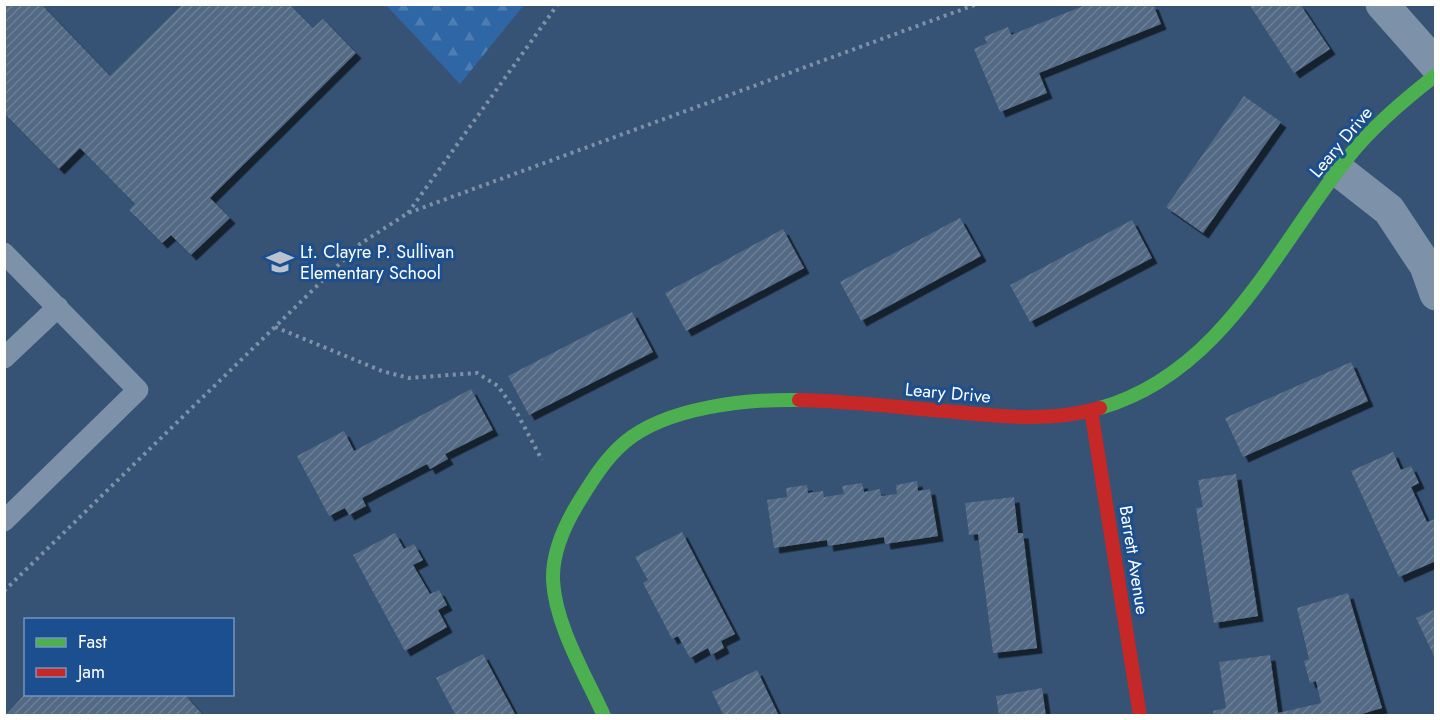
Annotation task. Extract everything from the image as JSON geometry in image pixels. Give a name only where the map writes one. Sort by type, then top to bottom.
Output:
[{"type":"street","points":[[1382,4],[1436,65]]},
{"type":"street","name":"Leary Drive","points":[[604,716],[578,659],[559,608],[553,568],[558,545],[580,500],[612,455],[632,437],[663,420],[734,403],[803,399],[1023,418],[1063,416],[1091,410],[1119,402],[1146,390],[1171,374],[1217,334],[1240,307],[1338,170],[1382,119],[1436,75]]},
{"type":"street","points":[[1338,170],[1389,210],[1426,266],[1436,294]]},
{"type":"street","name":"Barrett Avenue","points":[[1091,410],[1140,716]]},
{"type":"lane","points":[[4,253],[138,390],[4,521]]},
{"type":"lane","points":[[4,358],[58,307]]},
{"type":"path","points":[[408,213],[558,4]]},
{"type":"path","points":[[4,591],[360,244],[408,213],[977,4]]},
{"type":"path","points":[[275,327],[382,370],[409,378],[477,373],[498,386],[517,413],[542,460]]},
{"type":"green space","points":[[386,5],[524,5],[460,84]]},
{"type":"building","points":[[4,4],[41,4],[110,76],[183,4],[289,4],[313,28],[323,19],[356,53],[210,198],[230,218],[191,255],[171,235],[162,243],[129,210],[135,204],[80,148],[59,169],[4,113]]},
{"type":"building","points":[[1088,4],[1153,4],[1161,24],[1039,73],[1047,93],[1000,112],[974,49],[987,43],[984,37],[1008,27],[1011,35]]},
{"type":"building","points":[[1249,4],[1300,4],[1330,49],[1294,73]]},
{"type":"building","points":[[1244,96],[1281,122],[1203,233],[1166,207]]},
{"type":"building","points":[[960,218],[981,256],[861,321],[840,282]]},
{"type":"building","points":[[1132,220],[1152,258],[1030,322],[1010,285]]},
{"type":"building","points":[[783,229],[804,268],[686,331],[665,293]]},
{"type":"building","points":[[632,312],[653,352],[529,415],[508,376]]},
{"type":"building","points":[[1351,362],[1368,401],[1243,457],[1225,418]]},
{"type":"building","points":[[471,389],[493,430],[445,454],[448,459],[430,469],[427,464],[362,498],[366,506],[349,515],[345,508],[329,516],[297,456],[344,431],[354,451]]},
{"type":"building","points":[[1393,452],[1401,470],[1411,466],[1419,483],[1411,487],[1427,522],[1435,519],[1436,521],[1434,538],[1436,561],[1399,577],[1351,471]]},
{"type":"building","points":[[1236,474],[1258,616],[1214,623],[1196,508],[1203,507],[1198,480]]},
{"type":"building","points":[[917,481],[918,491],[930,489],[938,536],[885,544],[884,537],[828,546],[827,540],[774,548],[767,500],[787,497],[786,488],[807,485],[808,493],[823,491],[824,497],[844,494],[842,486],[862,483],[864,492],[880,489],[881,496],[897,494],[896,485]]},
{"type":"building","points":[[1014,497],[1018,533],[1023,533],[1037,648],[993,653],[978,534],[969,535],[965,503]]},
{"type":"building","points":[[682,532],[735,634],[721,641],[724,648],[711,655],[708,648],[690,658],[678,636],[672,639],[643,583],[648,580],[635,557]]},
{"type":"building","points":[[395,533],[404,549],[414,544],[423,560],[413,565],[430,594],[439,590],[447,605],[438,610],[447,627],[405,651],[353,555]]},
{"type":"building","points":[[1348,593],[1382,708],[1355,716],[1214,716],[1213,711],[1226,708],[1219,662],[1270,655],[1278,713],[1321,703],[1316,681],[1310,683],[1304,661],[1309,659],[1297,608]]},
{"type":"building","points":[[1436,609],[1436,660],[1416,618]]},
{"type":"building","points":[[483,654],[516,716],[456,716],[436,678]]},
{"type":"building","points":[[757,670],[779,716],[724,716],[712,692]]},
{"type":"building","points":[[1042,688],[1046,716],[999,716],[996,696]]},
{"type":"building","points":[[24,695],[186,696],[204,716],[5,716]]},
{"type":"traffic: fast","points":[[1100,408],[1143,391],[1180,367],[1213,337],[1243,303],[1349,156],[1390,113],[1436,75]]},
{"type":"traffic: fast","points":[[604,716],[565,632],[559,615],[553,580],[553,569],[560,538],[580,500],[600,469],[618,448],[642,430],[685,413],[708,408],[755,401],[799,400]]},
{"type":"traffic: jam","points":[[799,400],[1023,417],[1062,416],[1100,408]]},
{"type":"traffic: jam","points":[[1091,410],[1140,716]]},
{"type":"place","name":"Lt. Clayre P. Sullivan Elementary School","points":[[280,262]]}]
